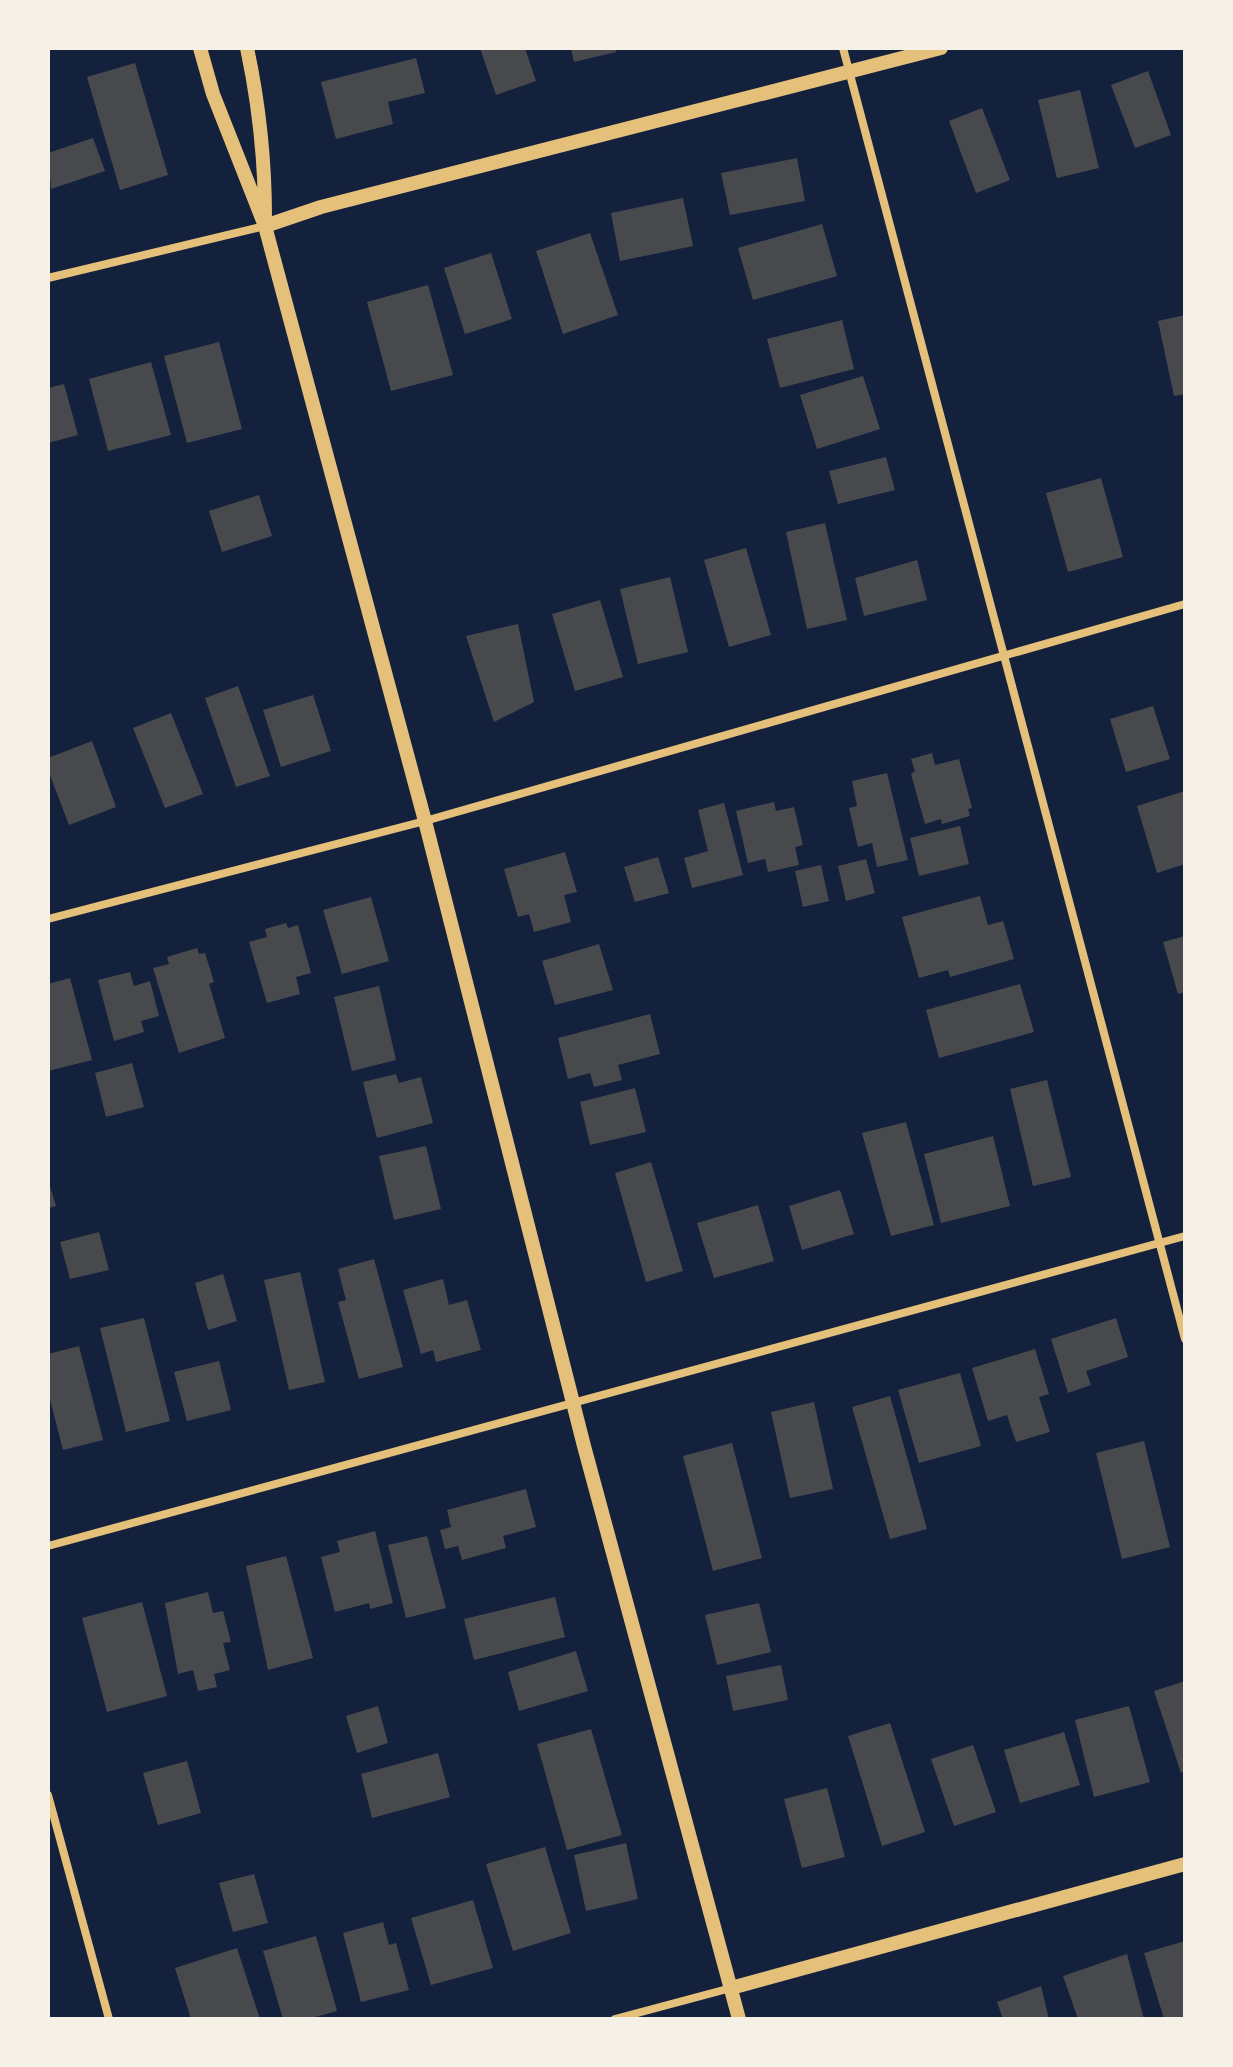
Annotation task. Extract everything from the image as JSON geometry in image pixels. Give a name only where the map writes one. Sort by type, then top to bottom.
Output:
[{"type":"street","points":[[200,48],[213,94],[265,226],[425,821],[573,1401],[739,2019]]},
{"type":"street","points":[[247,48],[255,85],[265,177],[265,226]]},
{"type":"street","points":[[843,48],[1185,1339]]},
{"type":"street","points":[[48,278],[265,226],[321,207],[941,48]]},
{"type":"street","points":[[48,919],[425,821],[1185,604]]},
{"type":"street","points":[[48,1546],[1185,1236]]},
{"type":"street","points":[[48,1795],[109,2019]]},
{"type":"street","points":[[615,2019],[1185,1864]]},
{"type":"building","points":[[480,48],[525,48],[536,81],[496,95]]},
{"type":"building","points":[[571,48],[615,48],[616,52],[574,62]]},
{"type":"building","points":[[416,58],[425,93],[388,102],[393,124],[336,139],[321,82]]},
{"type":"building","points":[[135,63],[168,175],[120,190],[87,77]]},
{"type":"building","points":[[1148,71],[1171,135],[1135,148],[1111,85]]},
{"type":"building","points":[[1080,90],[1099,168],[1057,178],[1038,100]]},
{"type":"building","points":[[982,108],[1010,180],[976,193],[949,121]]},
{"type":"building","points":[[93,138],[105,171],[51,189],[48,153]]},
{"type":"building","points":[[797,158],[805,201],[730,215],[721,173]]},
{"type":"building","points":[[683,198],[693,246],[620,261],[611,213]]},
{"type":"building","points":[[822,224],[837,276],[753,300],[738,248]]},
{"type":"building","points":[[590,233],[618,315],[563,334],[536,251]]},
{"type":"building","points":[[491,253],[512,319],[465,334],[444,268]]},
{"type":"building","points":[[428,285],[453,375],[391,391],[367,302]]},
{"type":"building","points":[[1185,315],[1185,394],[1174,396],[1158,321]]},
{"type":"building","points":[[842,320],[854,369],[780,388],[767,339]]},
{"type":"building","points":[[219,342],[242,429],[187,443],[164,356]]},
{"type":"building","points":[[151,362],[171,435],[108,451],[89,379]]},
{"type":"building","points":[[863,376],[880,429],[817,449],[800,395]]},
{"type":"building","points":[[64,384],[78,435],[48,443],[48,388]]},
{"type":"building","points":[[886,457],[895,490],[838,504],[829,471]]},
{"type":"building","points":[[1101,478],[1123,557],[1068,572],[1046,493]]},
{"type":"building","points":[[259,495],[272,536],[222,552],[209,511]]},
{"type":"building","points":[[825,523],[847,620],[807,629],[786,532]]},
{"type":"building","points":[[746,548],[771,635],[729,647],[704,560]]},
{"type":"building","points":[[917,560],[927,600],[864,616],[855,578]]},
{"type":"building","points":[[670,577],[688,652],[638,664],[620,589]]},
{"type":"building","points":[[600,600],[623,677],[575,691],[552,614]]},
{"type":"building","points":[[518,624],[534,702],[494,722],[466,636]]},
{"type":"building","points":[[238,686],[270,776],[236,787],[205,698]]},
{"type":"building","points":[[313,695],[331,751],[281,767],[263,710]]},
{"type":"building","points":[[1153,706],[1170,759],[1126,772],[1110,719]]},
{"type":"building","points":[[171,713],[203,794],[165,808],[133,728]]},
{"type":"building","points":[[92,741],[116,807],[69,825],[48,770],[48,758]]},
{"type":"building","points":[[932,753],[935,765],[959,759],[972,808],[968,809],[970,816],[942,824],[941,819],[925,824],[911,774],[915,771],[911,759]]},
{"type":"building","points":[[887,773],[908,860],[877,867],[872,843],[858,847],[849,808],[857,806],[852,781]]},
{"type":"building","points":[[1185,791],[1185,864],[1157,873],[1137,806]]},
{"type":"building","points":[[774,802],[776,811],[794,807],[803,845],[795,847],[799,865],[768,872],[765,859],[748,863],[736,811]]},
{"type":"building","points":[[724,803],[743,875],[692,888],[684,858],[708,851],[698,810]]},
{"type":"building","points":[[960,826],[969,864],[919,876],[910,838]]},
{"type":"building","points":[[565,852],[577,892],[564,895],[571,922],[534,932],[529,914],[518,917],[504,869]]},
{"type":"building","points":[[658,857],[669,893],[635,902],[624,867]]},
{"type":"building","points":[[866,859],[875,893],[846,901],[838,866]]},
{"type":"building","points":[[821,865],[829,901],[803,907],[795,871]]},
{"type":"building","points":[[980,896],[988,925],[1003,921],[1014,959],[950,977],[948,970],[919,978],[902,917]]},
{"type":"building","points":[[371,897],[389,961],[342,974],[323,910]]},
{"type":"building","points":[[286,923],[288,928],[298,925],[311,973],[296,977],[300,994],[267,1003],[249,942],[267,937],[265,929]]},
{"type":"building","points":[[1185,936],[1185,992],[1178,994],[1163,942]]},
{"type":"building","points":[[599,944],[613,990],[555,1005],[542,961]]},
{"type":"building","points":[[197,948],[199,954],[205,953],[214,982],[209,984],[225,1038],[179,1053],[153,968],[169,964],[167,957]]},
{"type":"building","points":[[130,972],[134,986],[150,981],[159,1016],[141,1021],[144,1032],[114,1041],[98,980]]},
{"type":"building","points":[[70,978],[92,1060],[48,1071],[48,984]]},
{"type":"building","points":[[1020,984],[1034,1032],[939,1058],[926,1010]]},
{"type":"building","points":[[379,986],[396,1060],[352,1071],[334,997]]},
{"type":"building","points":[[650,1014],[660,1054],[618,1065],[622,1080],[594,1087],[590,1073],[568,1079],[558,1038]]},
{"type":"building","points":[[132,1063],[144,1107],[106,1117],[95,1073]]},
{"type":"building","points":[[396,1074],[399,1083],[421,1077],[433,1123],[377,1138],[363,1082]]},
{"type":"building","points":[[1047,1080],[1071,1177],[1033,1186],[1010,1089]]},
{"type":"building","points":[[635,1088],[646,1132],[590,1145],[580,1102]]},
{"type":"building","points":[[906,1122],[934,1225],[891,1236],[862,1133]]},
{"type":"building","points":[[993,1136],[1010,1206],[941,1223],[924,1154]]},
{"type":"building","points":[[426,1146],[441,1209],[394,1220],[379,1156]]},
{"type":"building","points":[[651,1162],[683,1271],[646,1282],[615,1173]]},
{"type":"building","points":[[48,1180],[56,1206],[48,1208]]},
{"type":"building","points":[[840,1190],[854,1234],[802,1250],[789,1206]]},
{"type":"building","points":[[758,1205],[774,1261],[714,1278],[697,1223]]},
{"type":"building","points":[[99,1232],[109,1270],[70,1279],[60,1242]]},
{"type":"building","points":[[374,1259],[403,1367],[359,1379],[338,1302],[346,1300],[338,1269]]},
{"type":"building","points":[[300,1272],[325,1382],[289,1390],[264,1280]]},
{"type":"building","points":[[223,1274],[237,1321],[208,1330],[195,1283]]},
{"type":"building","points":[[443,1279],[449,1305],[467,1300],[481,1350],[436,1362],[433,1350],[421,1354],[403,1290]]},
{"type":"building","points":[[144,1318],[170,1421],[126,1432],[100,1328]]},
{"type":"building","points":[[1116,1318],[1128,1357],[1086,1371],[1091,1385],[1068,1393],[1051,1339]]},
{"type":"building","points":[[79,1346],[103,1440],[63,1450],[48,1392],[48,1354]]},
{"type":"building","points":[[1035,1349],[1049,1394],[1039,1397],[1050,1432],[1016,1442],[1007,1415],[988,1421],[972,1368]]},
{"type":"building","points":[[219,1361],[231,1410],[187,1421],[174,1372]]},
{"type":"building","points":[[960,1373],[981,1446],[919,1463],[898,1390]]},
{"type":"building","points":[[890,1396],[927,1529],[890,1539],[852,1407]]},
{"type":"building","points":[[814,1402],[833,1489],[790,1498],[771,1412]]},
{"type":"building","points":[[1144,1441],[1170,1547],[1122,1559],[1096,1453]]},
{"type":"building","points":[[732,1443],[762,1558],[713,1571],[683,1456]]},
{"type":"building","points":[[526,1489],[536,1527],[503,1536],[506,1548],[462,1560],[458,1546],[445,1549],[440,1530],[451,1527],[447,1510]]},
{"type":"building","points":[[375,1531],[393,1603],[370,1609],[369,1603],[335,1612],[321,1557],[340,1552],[337,1541]]},
{"type":"building","points":[[427,1536],[446,1608],[406,1618],[388,1545]]},
{"type":"building","points":[[286,1556],[313,1658],[268,1670],[246,1566]]},
{"type":"building","points":[[208,1592],[213,1613],[223,1611],[231,1642],[223,1643],[230,1670],[214,1674],[217,1687],[198,1691],[193,1670],[178,1674],[165,1603]]},
{"type":"building","points":[[555,1597],[565,1637],[474,1660],[464,1619]]},
{"type":"building","points":[[142,1602],[167,1696],[107,1712],[82,1618]]},
{"type":"building","points":[[759,1603],[771,1652],[717,1665],[705,1615]]},
{"type":"building","points":[[576,1651],[588,1691],[519,1711],[508,1672]]},
{"type":"building","points":[[781,1665],[788,1700],[733,1711],[726,1676]]},
{"type":"building","points":[[1185,1681],[1185,1771],[1181,1773],[1154,1691]]},
{"type":"building","points":[[378,1706],[388,1743],[357,1753],[346,1716]]},
{"type":"building","points":[[1129,1706],[1150,1782],[1094,1797],[1075,1720]]},
{"type":"building","points":[[890,1723],[925,1832],[882,1846],[848,1736]]},
{"type":"building","points":[[591,1729],[622,1835],[567,1850],[537,1744]]},
{"type":"building","points":[[1064,1732],[1080,1785],[1020,1803],[1004,1750]]},
{"type":"building","points":[[973,1745],[996,1812],[954,1826],[931,1759]]},
{"type":"building","points":[[438,1753],[450,1797],[372,1818],[361,1774]]},
{"type":"building","points":[[187,1761],[201,1813],[158,1825],[143,1773]]},
{"type":"building","points":[[827,1788],[845,1857],[802,1868],[784,1799]]},
{"type":"building","points":[[626,1843],[638,1899],[586,1911],[574,1855]]},
{"type":"building","points":[[545,1847],[571,1933],[513,1951],[486,1864]]},
{"type":"building","points":[[254,1874],[268,1923],[233,1932],[219,1883]]},
{"type":"building","points":[[473,1900],[493,1968],[431,1985],[411,1918]]},
{"type":"building","points":[[383,1922],[389,1945],[396,1943],[409,1990],[361,2002],[343,1933]]},
{"type":"building","points":[[316,1936],[337,2011],[308,2019],[283,2019],[263,1951]]},
{"type":"building","points":[[1185,1941],[1185,2019],[1164,2019],[1144,1953]]},
{"type":"building","points":[[237,1948],[260,2019],[191,2019],[175,1968]]},
{"type":"building","points":[[1127,1954],[1144,2019],[1078,2019],[1063,1976]]},
{"type":"building","points":[[1041,1986],[1049,2019],[1003,2019],[997,2002]]}]
